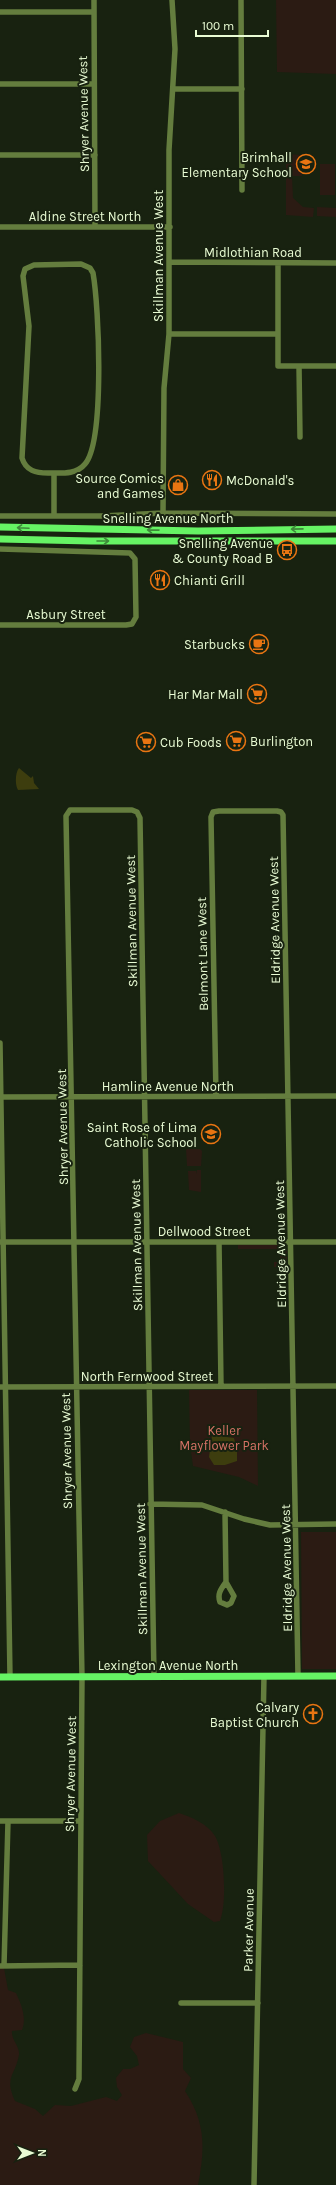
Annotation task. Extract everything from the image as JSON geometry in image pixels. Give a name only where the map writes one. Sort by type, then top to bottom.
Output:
[{"type":"main road","name":"Snelling Avenue North","points":[[0,527],[198,531],[336,528]]},
{"type":"main road","name":"Snelling Avenue North","points":[[0,539],[91,541],[336,541]]},
{"type":"main road","name":"Lexington Avenue North","points":[[0,1677],[336,1676]]},
{"type":"street","name":"Shryer Avenue West","points":[[94,0],[95,227]]},
{"type":"street","name":"Skillman Avenue West","points":[[163,512],[164,388],[169,334],[169,150],[175,42],[172,0]]},
{"type":"street","points":[[241,0],[242,190]]},
{"type":"street","points":[[0,12],[94,12]]},
{"type":"street","points":[[0,84],[94,84]]},
{"type":"street","points":[[173,89],[242,89]]},
{"type":"street","points":[[0,155],[95,155]]},
{"type":"street","name":"Aldine Street North","points":[[0,227],[170,227]]},
{"type":"street","name":"Midlothian Road","points":[[169,262],[336,263]]},
{"type":"street","points":[[278,263],[278,366],[336,366]]},
{"type":"street","points":[[81,264],[87,266],[93,277],[98,334],[98,406],[88,461],[76,471],[54,473],[30,470],[25,466],[22,458],[29,326],[23,276],[25,269],[31,265],[81,264]]},
{"type":"street","points":[[169,334],[277,334]]},
{"type":"street","points":[[299,366],[300,436]]},
{"type":"street","points":[[54,473],[54,516]]},
{"type":"street","points":[[0,516],[54,516],[163,512],[336,514]]},
{"type":"street","name":"Asbury Street","points":[[0,549],[130,553],[135,559],[136,617],[132,624],[126,625],[0,625]]},
{"type":"street","name":"Skillman Avenue West","points":[[69,812],[81,810],[132,810],[137,812],[140,818],[154,1677]]},
{"type":"street","name":"Belmont Lane West","points":[[216,1096],[211,817],[213,812],[219,810],[281,812]]},
{"type":"street","name":"Shryer Avenue West","points":[[69,812],[67,824],[82,1677],[79,2079],[75,2089]]},
{"type":"street","name":"Eldridge Avenue West","points":[[281,812],[297,1525],[298,1676]]},
{"type":"street","points":[[0,1043],[2,1387],[10,1677]]},
{"type":"street","name":"Hamline Avenue North","points":[[1,1097],[336,1096]]},
{"type":"street","name":"Dellwood Street","points":[[2,1242],[336,1242]]},
{"type":"street","points":[[219,1242],[221,1386]]},
{"type":"street","name":"North Fernwood Street","points":[[2,1387],[336,1386]]},
{"type":"street","points":[[150,1504],[196,1504],[258,1523],[297,1525],[336,1524]]},
{"type":"street","points":[[224,1512],[226,1582]]},
{"type":"street","name":"Parker Avenue","points":[[254,2185],[264,1676]]},
{"type":"street","points":[[0,1821],[80,1821]]},
{"type":"street","points":[[8,1821],[2,1966],[80,1965]]},
{"type":"street","points":[[181,2003],[258,2003]]},
{"type":"green space","points":[[276,0],[336,0],[336,74],[277,72]]},
{"type":"green space","points":[[286,154],[302,155],[302,176],[292,176],[293,198],[303,207],[314,208],[313,217],[286,215]]},
{"type":"green space","points":[[320,164],[335,164],[335,195],[320,195]]},
{"type":"green space","points":[[317,207],[336,208],[336,217],[317,216]]},
{"type":"green space","points":[[186,1149],[200,1149],[202,1151],[201,1166],[187,1166]]},
{"type":"green space","points":[[197,1170],[201,1170],[201,1192],[189,1190],[188,1171],[196,1171],[196,1174]]},
{"type":"green space","points":[[238,1245],[284,1245],[287,1249],[238,1249]]},
{"type":"green space","points":[[287,1251],[287,1267],[274,1267],[274,1262],[280,1262],[280,1252]]},
{"type":"green space","name":"Keller Mayflower Park","points":[[189,1390],[257,1390],[258,1486],[239,1477],[193,1466],[190,1444]]},
{"type":"green space","points":[[301,1532],[336,1532],[336,1669],[302,1669]]},
{"type":"green space","points":[[179,1813],[204,1825],[215,1836],[221,1854],[224,1878],[224,1903],[220,1921],[214,1922],[188,1904],[148,1861],[147,1835],[160,1821]]},
{"type":"green space","points":[[0,1968],[4,1968],[8,1990],[16,1993],[24,2015],[22,2030],[12,2031],[19,2055],[11,2077],[10,2087],[15,2101],[35,2109],[43,2116],[55,2105],[71,2106],[106,2097],[117,2101],[122,2095],[117,2087],[116,2078],[123,2069],[130,2069],[139,2065],[137,2056],[130,2047],[134,2037],[146,2033],[183,2042],[183,2069],[191,2078],[185,2091],[197,2114],[202,2136],[202,2160],[198,2185],[0,2185]]},
{"type":"shaded area","points":[[19,768],[31,778],[33,776],[34,783],[39,789],[18,790],[16,779]]},
{"type":"shaded area","points":[[212,1435],[234,1438],[237,1450],[237,1461],[225,1465],[214,1465],[209,1457]]},
{"type":"place","name":"Brimhall Elementary School","points":[[306,164]]},
{"type":"place","name":"McDonald's","points":[[212,480]]},
{"type":"place","name":"Source Comics and Games","points":[[178,485]]},
{"type":"place","name":"Snelling Avenue & County Road B","points":[[287,550]]},
{"type":"place","name":"Chianti Grill","points":[[160,580]]},
{"type":"place","name":"Starbucks","points":[[259,644]]},
{"type":"place","name":"Har Mar Mall","points":[[257,694]]},
{"type":"place","name":"Burlington","points":[[236,741]]},
{"type":"place","name":"Cub Foods","points":[[146,742]]},
{"type":"place","name":"Saint Rose of Lima Catholic School","points":[[211,1134]]},
{"type":"place","name":"Calvary Baptist Church","points":[[313,1714]]}]
